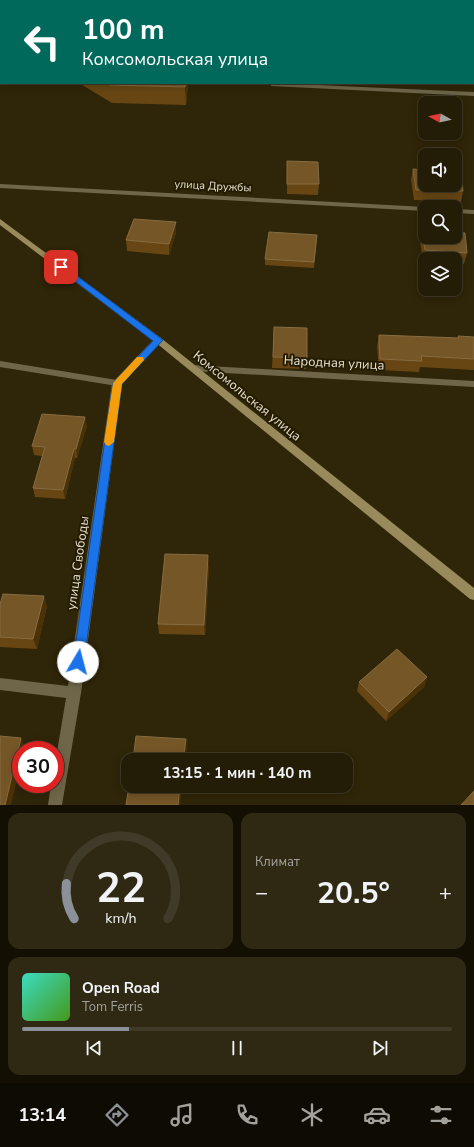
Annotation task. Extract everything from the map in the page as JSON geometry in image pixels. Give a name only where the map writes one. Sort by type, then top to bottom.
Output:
[{"type":"main road","name":"Комсомольская улица","points":[[0,221],[158,340],[474,595]]},
{"type":"street","points":[[273,84],[474,94]]},
{"type":"street","name":"улица Дружбы","points":[[0,186],[418,209]]},
{"type":"street","points":[[462,211],[474,212]]},
{"type":"street","points":[[0,364],[117,383],[158,340]]},
{"type":"street","name":"Народная улица","points":[[192,368],[474,384]]},
{"type":"street","name":"улица Свободы","points":[[55,805],[74,693],[117,383]]},
{"type":"street","points":[[0,684],[74,693]]},
{"type":"building","points":[[108,84],[186,84],[185,87]]},
{"type":"building","points":[[287,161],[318,162],[319,184],[287,184]]},
{"type":"building","points":[[413,169],[418,169],[418,190],[416,190]]},
{"type":"building","points":[[134,219],[176,222],[169,244],[126,240]]},
{"type":"building","points":[[269,232],[317,235],[314,262],[265,259]]},
{"type":"building","points":[[462,233],[465,233],[467,253],[425,250],[424,244],[462,244]]},
{"type":"building","points":[[274,327],[307,328],[307,358],[273,357]]},
{"type":"building","points":[[379,335],[459,338],[458,336],[474,337],[474,359],[421,356],[422,361],[380,359]]},
{"type":"building","points":[[42,414],[85,417],[76,449],[74,449],[63,490],[33,488],[45,447],[32,446]]},
{"type":"building","points":[[165,554],[208,555],[204,625],[158,624]]},
{"type":"building","points":[[3,594],[44,596],[33,639],[0,637],[0,604]]},
{"type":"building","points":[[397,649],[427,677],[389,712],[359,682]]},
{"type":"building","points":[[0,736],[21,738],[20,741],[12,741],[12,776],[5,805],[0,805]]},
{"type":"building","points":[[136,736],[186,739],[184,753],[134,753]]},
{"type":"building","points":[[474,791],[474,805],[461,805]]},
{"type":"building","points":[[128,793],[179,793],[178,805],[126,805]]},
{"type":"slow traffic","points":[[109,442],[117,383],[140,360]]},
{"type":"route","points":[[61,267],[158,340],[117,383],[78,662]]}]
